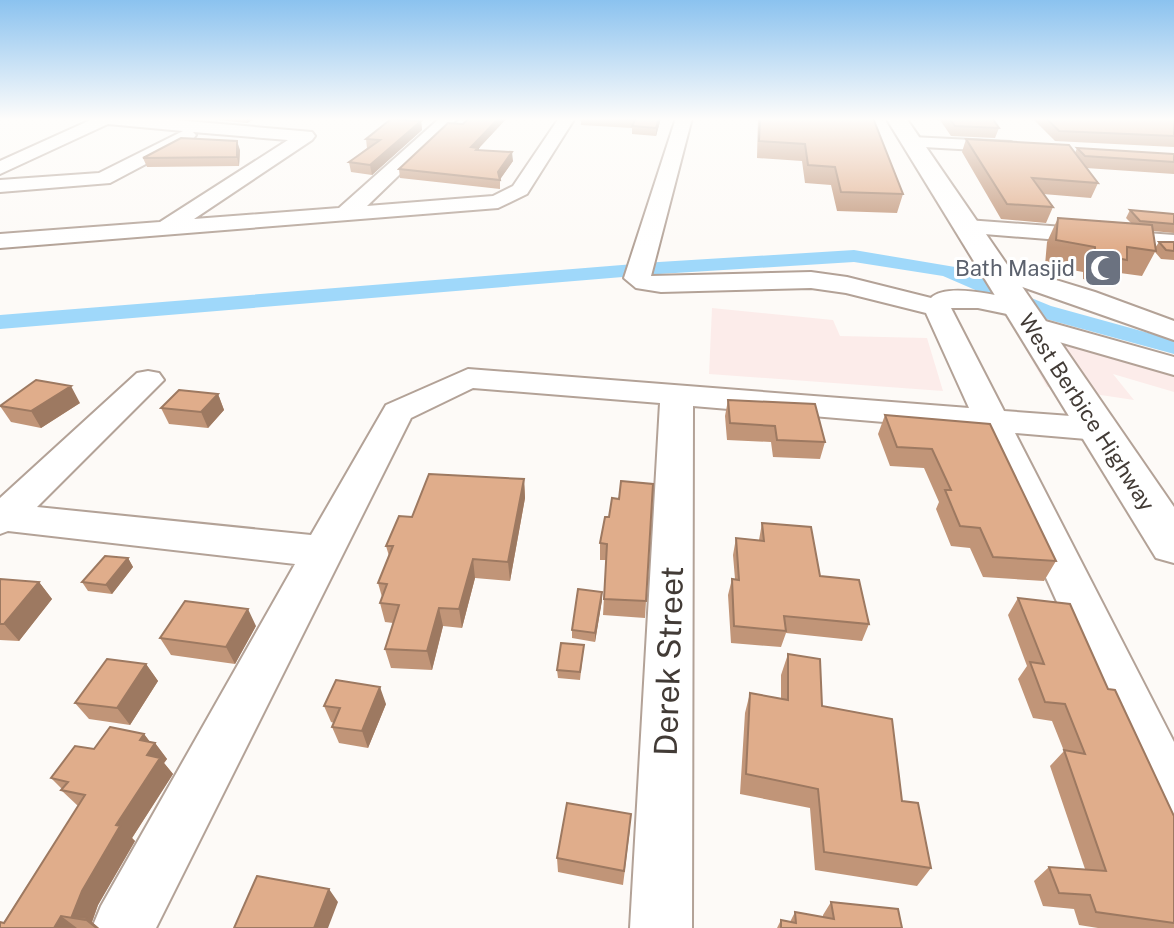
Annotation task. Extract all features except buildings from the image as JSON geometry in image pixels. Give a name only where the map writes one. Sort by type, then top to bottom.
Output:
[{"type":"main road","name":"West Berbice Highway","points":[[924,161],[1174,545]]},
{"type":"street","points":[[0,186],[103,179],[137,161]]},
{"type":"street","points":[[167,227],[267,161]]},
{"type":"street","points":[[344,215],[403,161]]},
{"type":"street","points":[[0,241],[498,202],[520,190],[539,161]]},
{"type":"street","points":[[671,161],[637,278],[645,283],[811,280],[847,285],[937,308],[1174,799]]},
{"type":"street","points":[[967,227],[1174,242]]},
{"type":"street","points":[[937,308],[943,300],[962,298],[1086,298],[1174,331]]},
{"type":"street","points":[[1014,299],[1174,366]]},
{"type":"street","points":[[123,928],[398,412],[468,378],[1098,429]]},
{"type":"street","points":[[2,518],[148,380]]},
{"type":"street","name":"Derek Street","points":[[661,928],[677,395]]},
{"type":"street","points":[[2,518],[323,552]]},
{"type":"shaded area","points":[[712,308],[833,320],[840,336],[927,338],[943,391],[709,374]]},
{"type":"shaded area","points":[[1004,311],[1174,356],[1174,392],[1113,374],[1134,400],[1047,387]]},
{"type":"waterway","points":[[0,322],[659,268],[854,256],[948,271],[1043,311],[1174,347]]},
{"type":"place","name":"Bath Masjid","points":[[1103,268]]}]
